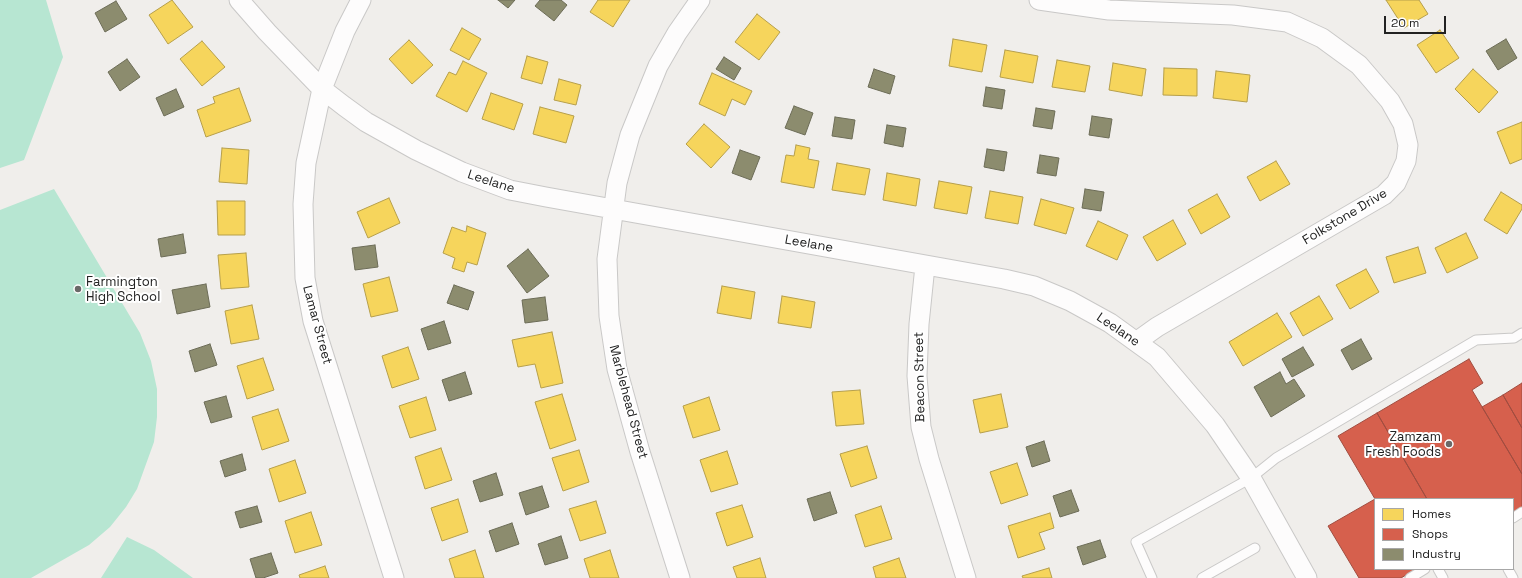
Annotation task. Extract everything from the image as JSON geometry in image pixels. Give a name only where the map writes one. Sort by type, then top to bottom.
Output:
[{"type":"street","name":"Leelane","points":[[239,0],[267,32],[322,89],[366,122],[416,150],[462,172],[510,190],[925,266],[1004,279],[1034,286],[1070,301],[1110,323],[1157,357],[1215,425],[1251,478],[1307,578]]},
{"type":"street","name":"Lamar Street","points":[[361,0],[345,31],[322,89],[306,163],[303,204],[305,278],[313,322],[394,578]]},
{"type":"street","name":"Marblehead Street","points":[[680,578],[640,452],[617,369],[609,316],[607,259],[613,208],[620,170],[639,109],[658,66],[677,33],[700,0]]},
{"type":"street","name":"Folkstone Drive","points":[[1039,0],[1109,10],[1233,8],[1287,22],[1322,38],[1359,65],[1390,101],[1403,124],[1408,145],[1406,162],[1396,184],[1384,195],[1157,327],[1136,342]]},
{"type":"street","name":"Beacon Street","points":[[925,266],[919,324],[918,368],[921,427],[928,459],[966,578]]},
{"type":"lane","points":[[1152,578],[1136,542],[1251,478],[1276,458],[1476,340],[1514,338],[1522,333]]},
{"type":"lane","points":[[1202,578],[1255,548]]},
{"type":"lane","points":[[1410,578],[1423,570]]},
{"type":"green space","points":[[0,0],[46,0],[63,57],[24,160],[0,168]]},
{"type":"green space","points":[[54,189],[140,333],[151,361],[157,389],[157,417],[154,442],[137,489],[126,507],[110,527],[89,545],[31,578],[0,578],[0,210]]},
{"type":"green space","points":[[127,537],[154,550],[193,578],[101,578]]},
{"type":"building: Homes","points":[[172,0],[193,27],[168,44],[149,15]]},
{"type":"building: Homes","points":[[598,0],[630,0],[613,27],[590,12]]},
{"type":"building: Homes","points":[[1386,0],[1419,0],[1428,14],[1404,28]]},
{"type":"building: Homes","points":[[757,14],[780,32],[759,60],[735,42]]},
{"type":"building: Homes","points":[[462,28],[481,39],[469,60],[450,50]]},
{"type":"building: Homes","points":[[1440,30],[1459,58],[1436,73],[1417,45]]},
{"type":"building: Homes","points":[[953,39],[987,45],[982,72],[949,66]]},
{"type":"building: Homes","points":[[409,40],[433,65],[412,84],[389,59]]},
{"type":"building: Homes","points":[[202,41],[225,67],[202,86],[180,59]]},
{"type":"building: Homes","points":[[1005,50],[1038,56],[1033,83],[1000,77]]},
{"type":"building: Homes","points":[[527,56],[548,62],[542,84],[521,78]]},
{"type":"building: Homes","points":[[1057,60],[1090,66],[1085,92],[1052,87]]},
{"type":"building: Homes","points":[[463,61],[487,73],[467,112],[436,96],[449,72],[456,75]]},
{"type":"building: Homes","points":[[1113,63],[1146,69],[1142,96],[1109,90]]},
{"type":"building: Homes","points":[[1164,68],[1197,69],[1197,96],[1163,95]]},
{"type":"building: Homes","points":[[1473,69],[1498,92],[1479,113],[1455,89]]},
{"type":"building: Homes","points":[[1216,71],[1250,75],[1247,102],[1213,98]]},
{"type":"building: Homes","points":[[712,73],[752,91],[745,105],[732,99],[725,116],[699,104]]},
{"type":"building: Homes","points":[[559,79],[581,85],[576,105],[554,100]]},
{"type":"building: Homes","points":[[239,88],[251,121],[206,137],[197,110],[215,103],[213,97]]},
{"type":"building: Homes","points":[[491,93],[523,104],[514,130],[482,119]]},
{"type":"building: Homes","points":[[540,107],[574,116],[566,143],[533,134]]},
{"type":"building: Homes","points":[[1522,122],[1522,159],[1510,164],[1497,132]]},
{"type":"building: Homes","points":[[704,124],[730,147],[711,168],[686,144]]},
{"type":"building: Homes","points":[[796,145],[810,148],[808,159],[819,161],[814,188],[781,182],[786,155],[794,156]]},
{"type":"building: Homes","points":[[222,148],[249,150],[247,184],[219,182]]},
{"type":"building: Homes","points":[[1276,161],[1290,184],[1260,201],[1247,177]]},
{"type":"building: Homes","points":[[837,163],[870,169],[865,195],[832,190]]},
{"type":"building: Homes","points":[[887,173],[920,179],[916,206],[883,200]]},
{"type":"building: Homes","points":[[939,181],[972,187],[967,214],[934,208]]},
{"type":"building: Homes","points":[[990,191],[1023,197],[1018,224],[985,218]]},
{"type":"building: Homes","points":[[1501,192],[1522,205],[1522,209],[1507,234],[1484,220]]},
{"type":"building: Homes","points":[[1217,194],[1230,217],[1201,234],[1188,210]]},
{"type":"building: Homes","points":[[389,198],[400,223],[368,238],[357,212]]},
{"type":"building: Homes","points":[[1041,199],[1074,208],[1066,234],[1034,225]]},
{"type":"building: Homes","points":[[217,201],[245,201],[245,235],[218,235]]},
{"type":"building: Homes","points":[[1173,220],[1186,244],[1157,261],[1143,237]]},
{"type":"building: Homes","points":[[1098,221],[1128,235],[1117,260],[1086,246]]},
{"type":"building: Homes","points":[[467,226],[486,233],[477,265],[467,262],[464,272],[452,268],[455,258],[443,253],[452,227],[466,232]]},
{"type":"building: Homes","points":[[1466,233],[1478,258],[1447,273],[1435,248]]},
{"type":"building: Homes","points":[[1418,247],[1426,273],[1394,283],[1386,257]]},
{"type":"building: Homes","points":[[246,253],[249,287],[221,289],[218,255]]},
{"type":"building: Homes","points":[[1366,269],[1379,292],[1350,309],[1336,285]]},
{"type":"building: Homes","points":[[389,277],[398,311],[371,317],[363,284]]},
{"type":"building: Homes","points":[[722,286],[755,292],[751,319],[717,313]]},
{"type":"building: Homes","points":[[782,296],[815,302],[811,328],[778,323]]},
{"type":"building: Homes","points":[[1319,296],[1333,319],[1303,336],[1290,313]]},
{"type":"building: Homes","points":[[252,305],[259,339],[231,344],[225,311]]},
{"type":"building: Homes","points":[[1277,313],[1292,337],[1243,366],[1229,342]]},
{"type":"building: Homes","points":[[552,332],[563,383],[541,388],[535,364],[518,367],[512,340]]},
{"type":"building: Homes","points":[[408,347],[419,379],[392,388],[382,356]]},
{"type":"building: Homes","points":[[263,358],[274,390],[247,399],[237,366]]},
{"type":"building: Homes","points":[[860,390],[864,424],[836,426],[832,392]]},
{"type":"building: Homes","points":[[562,394],[576,440],[550,449],[535,402]]},
{"type":"building: Homes","points":[[1001,394],[1008,427],[980,433],[973,400]]},
{"type":"building: Homes","points":[[426,397],[436,430],[410,438],[399,406]]},
{"type":"building: Homes","points":[[709,397],[720,430],[693,438],[683,406]]},
{"type":"building: Homes","points":[[278,409],[289,441],[262,450],[252,417]]},
{"type":"building: Homes","points":[[867,446],[877,478],[851,487],[840,454]]},
{"type":"building: Homes","points":[[441,448],[452,480],[425,489],[415,457]]},
{"type":"building: Homes","points":[[579,450],[589,482],[563,491],[552,458]]},
{"type":"building: Homes","points":[[727,451],[738,484],[711,492],[700,460]]},
{"type":"building: Homes","points":[[295,460],[306,493],[279,502],[269,469]]},
{"type":"building: Homes","points":[[1017,463],[1028,495],[1001,504],[990,472]]},
{"type":"building: Homes","points":[[458,499],[468,532],[442,541],[431,508]]},
{"type":"building: Homes","points":[[596,501],[606,533],[580,541],[569,509]]},
{"type":"building: Homes","points":[[742,505],[753,537],[727,546],[716,513]]},
{"type":"building: Homes","points":[[881,506],[892,539],[865,547],[855,515]]},
{"type":"building: Homes","points":[[311,512],[322,545],[295,553],[285,521]]},
{"type":"building: Homes","points":[[1050,513],[1054,528],[1039,533],[1045,549],[1018,558],[1008,526]]},
{"type":"building: Homes","points":[[475,550],[484,578],[455,578],[449,559]]},
{"type":"building: Homes","points":[[610,550],[619,578],[590,578],[584,559]]},
{"type":"building: Homes","points":[[760,558],[766,578],[737,578],[733,567]]},
{"type":"building: Homes","points":[[899,558],[906,578],[876,578],[873,567]]},
{"type":"building: Homes","points":[[325,566],[329,578],[300,578],[299,575]]},
{"type":"building: Homes","points":[[1049,568],[1052,578],[1023,578],[1022,576]]},
{"type":"building: Shops","name":"Zamzam Fresh Foods","points":[[1469,359],[1483,383],[1472,390],[1522,474],[1522,507],[1514,511],[1514,498],[1426,498],[1377,413]]},
{"type":"building: Shops","points":[[1522,383],[1522,428],[1503,395]]},
{"type":"building: Shops","points":[[1503,395],[1522,428],[1522,474],[1482,407]]},
{"type":"building: Shops","points":[[1377,413],[1426,498],[1374,498],[1338,436]]},
{"type":"building: Shops","points":[[1374,500],[1374,570],[1414,570],[1401,578],[1359,578],[1328,526]]},
{"type":"building: Industry","points":[[498,0],[515,0],[508,8]]},
{"type":"building: Industry","points":[[540,0],[561,0],[567,5],[554,21],[535,6]]},
{"type":"building: Industry","points":[[116,1],[127,19],[105,32],[95,13]]},
{"type":"building: Industry","points":[[1506,39],[1517,58],[1498,70],[1486,51]]},
{"type":"building: Industry","points":[[724,57],[741,68],[734,80],[716,69]]},
{"type":"building: Industry","points":[[127,59],[140,77],[120,91],[108,72]]},
{"type":"building: Industry","points":[[874,69],[895,76],[890,94],[868,87]]},
{"type":"building: Industry","points":[[986,87],[1005,90],[1002,109],[983,106]]},
{"type":"building: Industry","points":[[176,89],[184,107],[164,116],[156,98]]},
{"type":"building: Industry","points":[[794,106],[813,113],[805,135],[785,128]]},
{"type":"building: Industry","points":[[1036,108],[1055,111],[1052,129],[1033,126]]},
{"type":"building: Industry","points":[[1092,116],[1112,119],[1109,138],[1089,135]]},
{"type":"building: Industry","points":[[835,117],[855,120],[852,139],[832,136]]},
{"type":"building: Industry","points":[[887,125],[906,128],[903,147],[884,143]]},
{"type":"building: Industry","points":[[987,149],[1007,152],[1004,171],[984,167]]},
{"type":"building: Industry","points":[[740,150],[760,157],[751,180],[732,173]]},
{"type":"building: Industry","points":[[1040,155],[1059,158],[1056,176],[1037,173]]},
{"type":"building: Industry","points":[[1085,189],[1104,192],[1101,211],[1082,208]]},
{"type":"building: Industry","points":[[183,234],[186,253],[161,257],[158,239]]},
{"type":"building: Industry","points":[[375,245],[378,267],[355,270],[352,248]]},
{"type":"building: Industry","points":[[528,249],[549,276],[527,293],[507,266]]},
{"type":"building: Industry","points":[[206,284],[210,307],[177,314],[172,290]]},
{"type":"building: Industry","points":[[454,285],[474,292],[468,310],[447,303]]},
{"type":"building: Industry","points":[[545,297],[548,320],[525,323],[522,300]]},
{"type":"building: Industry","points":[[444,321],[451,343],[428,350],[421,329]]},
{"type":"building: Industry","points":[[1361,339],[1372,359],[1352,370],[1341,350]]},
{"type":"building: Industry","points":[[210,344],[217,365],[195,372],[189,351]]},
{"type":"building: Industry","points":[[1303,347],[1314,365],[1292,377],[1282,359]]},
{"type":"building: Industry","points":[[465,372],[472,394],[449,401],[442,380]]},
{"type":"building: Industry","points":[[1280,372],[1286,384],[1294,379],[1305,396],[1271,417],[1254,387]]},
{"type":"building: Industry","points":[[226,396],[232,417],[211,423],[204,402]]},
{"type":"building: Industry","points":[[1044,441],[1050,461],[1032,467],[1026,447]]},
{"type":"building: Industry","points":[[242,454],[246,470],[225,477],[220,461]]},
{"type":"building: Industry","points":[[496,473],[503,495],[480,502],[473,481]]},
{"type":"building: Industry","points":[[542,486],[549,507],[526,515],[519,493]]},
{"type":"building: Industry","points":[[1071,490],[1079,511],[1060,517],[1053,496]]},
{"type":"building: Industry","points":[[830,492],[837,513],[814,521],[807,499]]},
{"type":"building: Industry","points":[[257,506],[262,522],[240,528],[235,512]]},
{"type":"building: Industry","points":[[512,523],[519,544],[496,552],[489,531]]},
{"type":"building: Industry","points":[[561,536],[568,558],[545,565],[538,544]]},
{"type":"building: Industry","points":[[1100,540],[1106,557],[1083,565],[1077,547]]},
{"type":"building: Industry","points":[[271,553],[278,573],[263,578],[256,578],[250,559]]},
{"type":"place","name":"Farmington High School","points":[[78,289]]},
{"type":"place","name":"Zamzam Fresh Foods","points":[[1449,444]]}]
